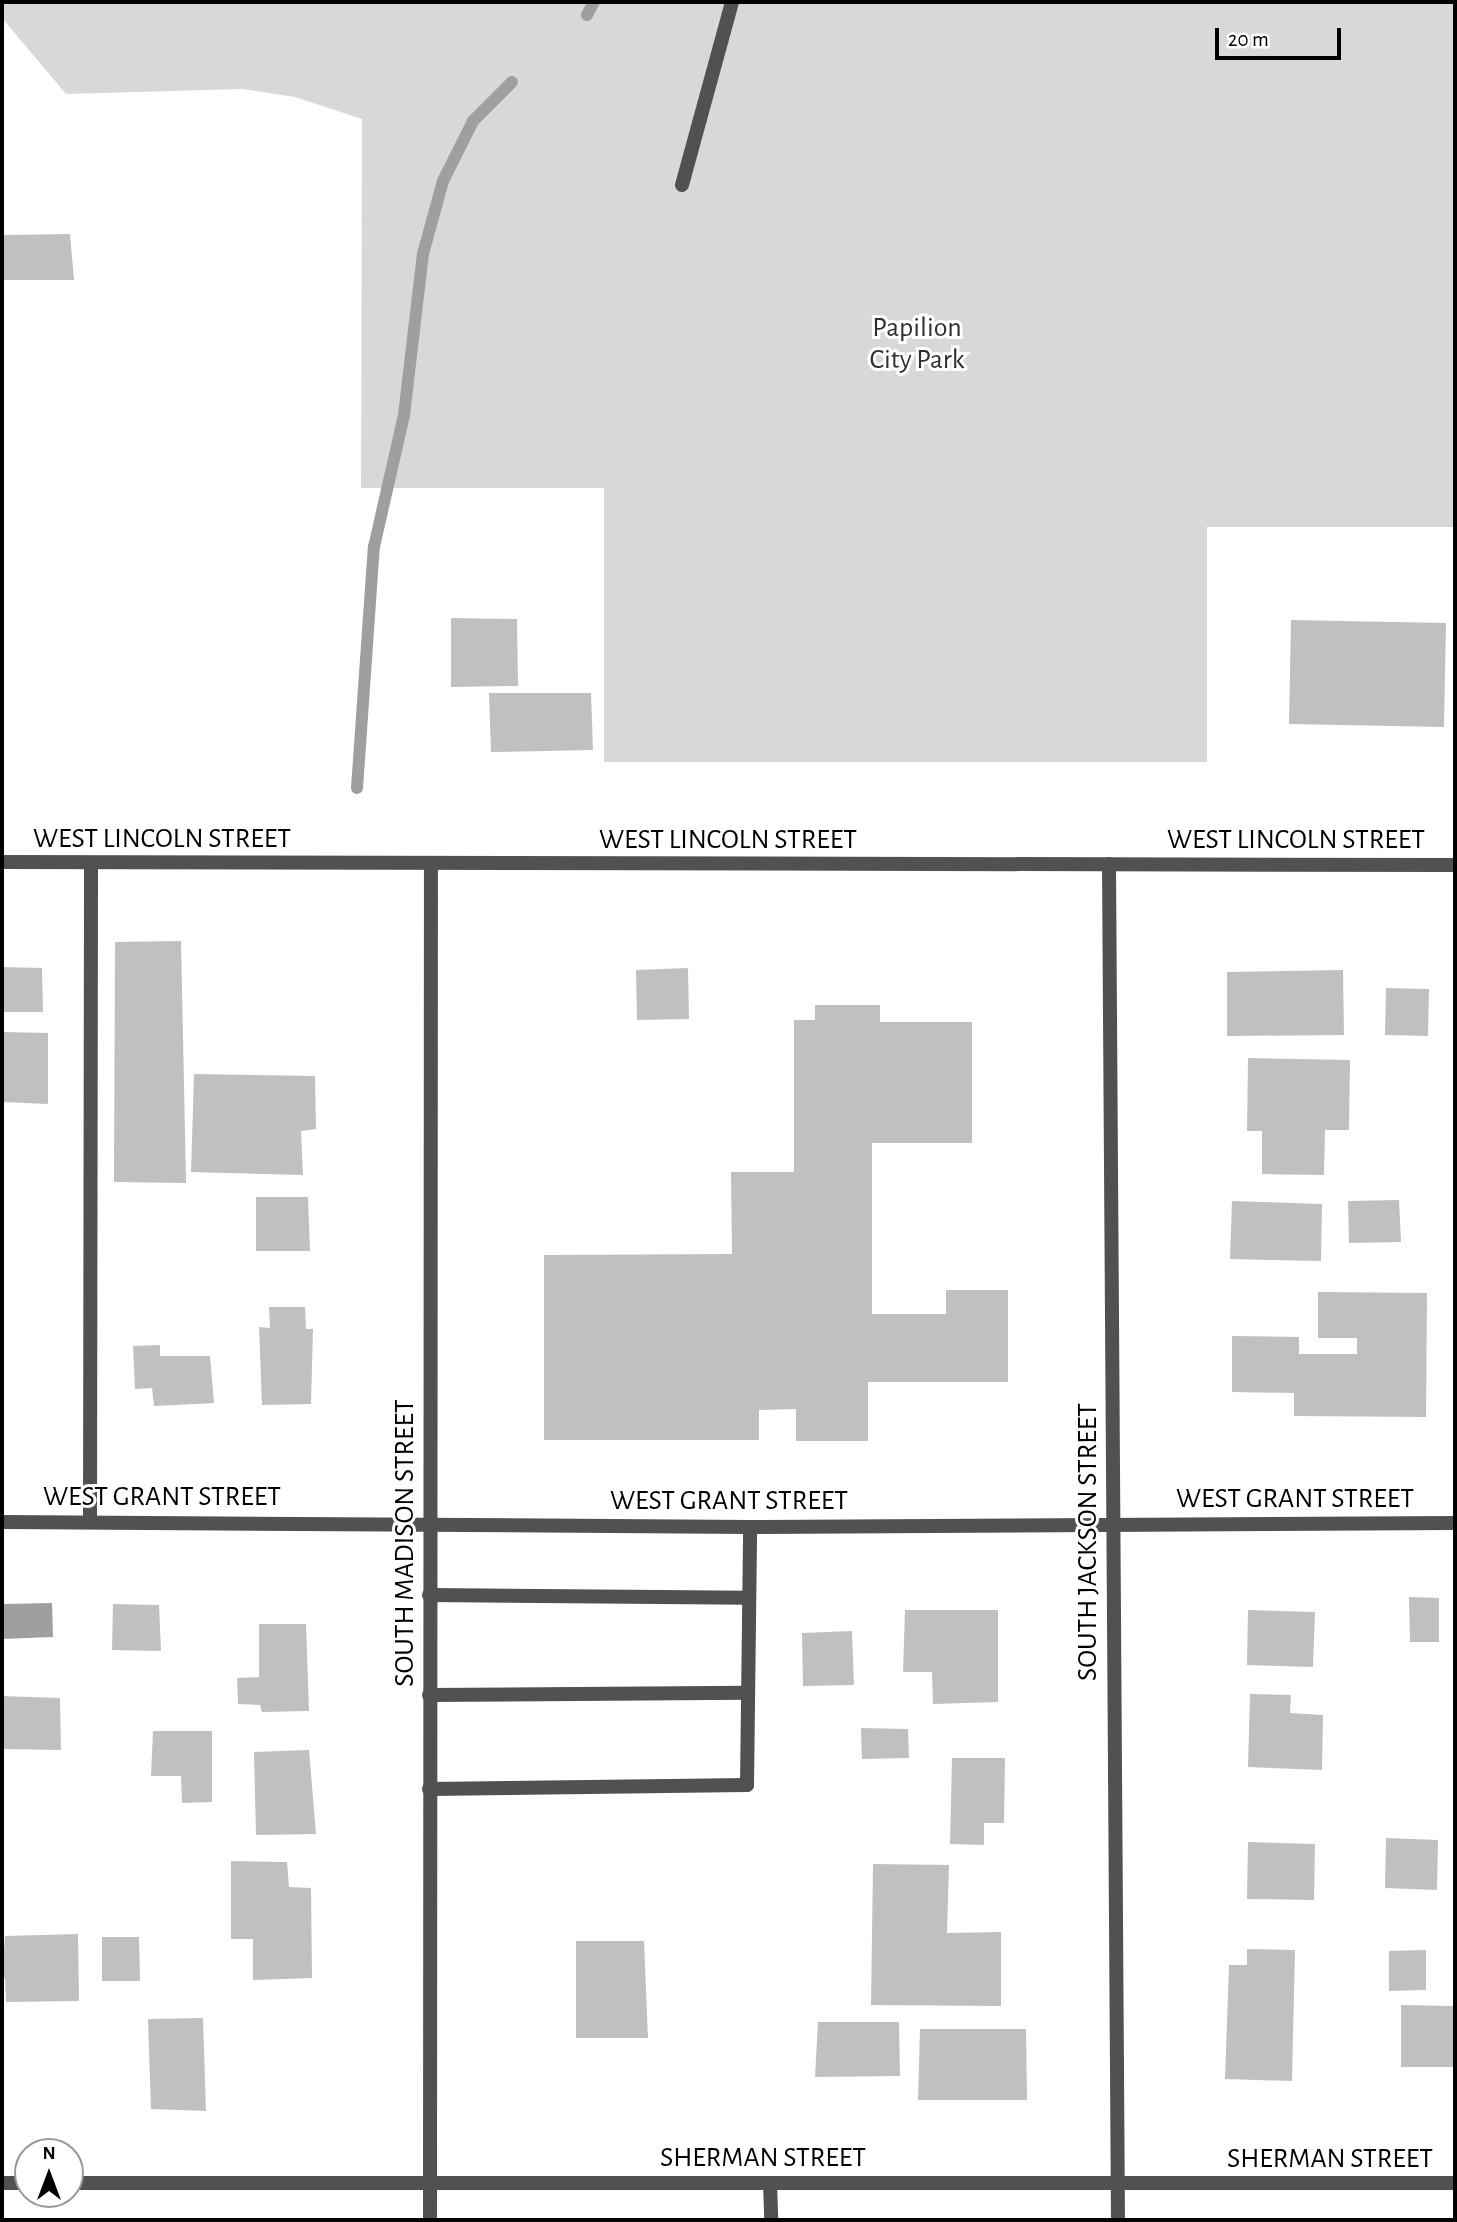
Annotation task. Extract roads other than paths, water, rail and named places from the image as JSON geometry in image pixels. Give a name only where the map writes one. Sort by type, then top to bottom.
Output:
[{"type":"street","points":[[682,185],[732,2]]},
{"type":"street","name":"WEST LINCOLN STREET","points":[[2,862],[431,865],[1455,865]]},
{"type":"street","points":[[90,1520],[91,863]]},
{"type":"street","name":"SOUTH JACKSON STREET","points":[[1109,864],[1118,2220]]},
{"type":"street","name":"SOUTH MADISON STREET","points":[[430,2220],[431,865]]},
{"type":"street","name":"WEST GRANT STREET","points":[[2,1522],[429,1522],[750,1527],[1455,1523]]},
{"type":"street","points":[[429,1789],[747,1785],[750,1527]]},
{"type":"street","points":[[429,1595],[749,1598]]},
{"type":"street","points":[[429,1695],[748,1693]]},
{"type":"street","name":"SHERMAN STREET","points":[[84,2183],[430,2180],[1455,2183]]},
{"type":"street","points":[[770,2183],[771,2220]]},
{"type":"waterway","points":[[587,15],[594,2]]},
{"type":"waterway","points":[[357,788],[374,547],[404,415],[423,254],[443,181],[473,121],[512,82]]},
{"type":"park label","name":"Papilion City Park","points":[[917,344]]}]
